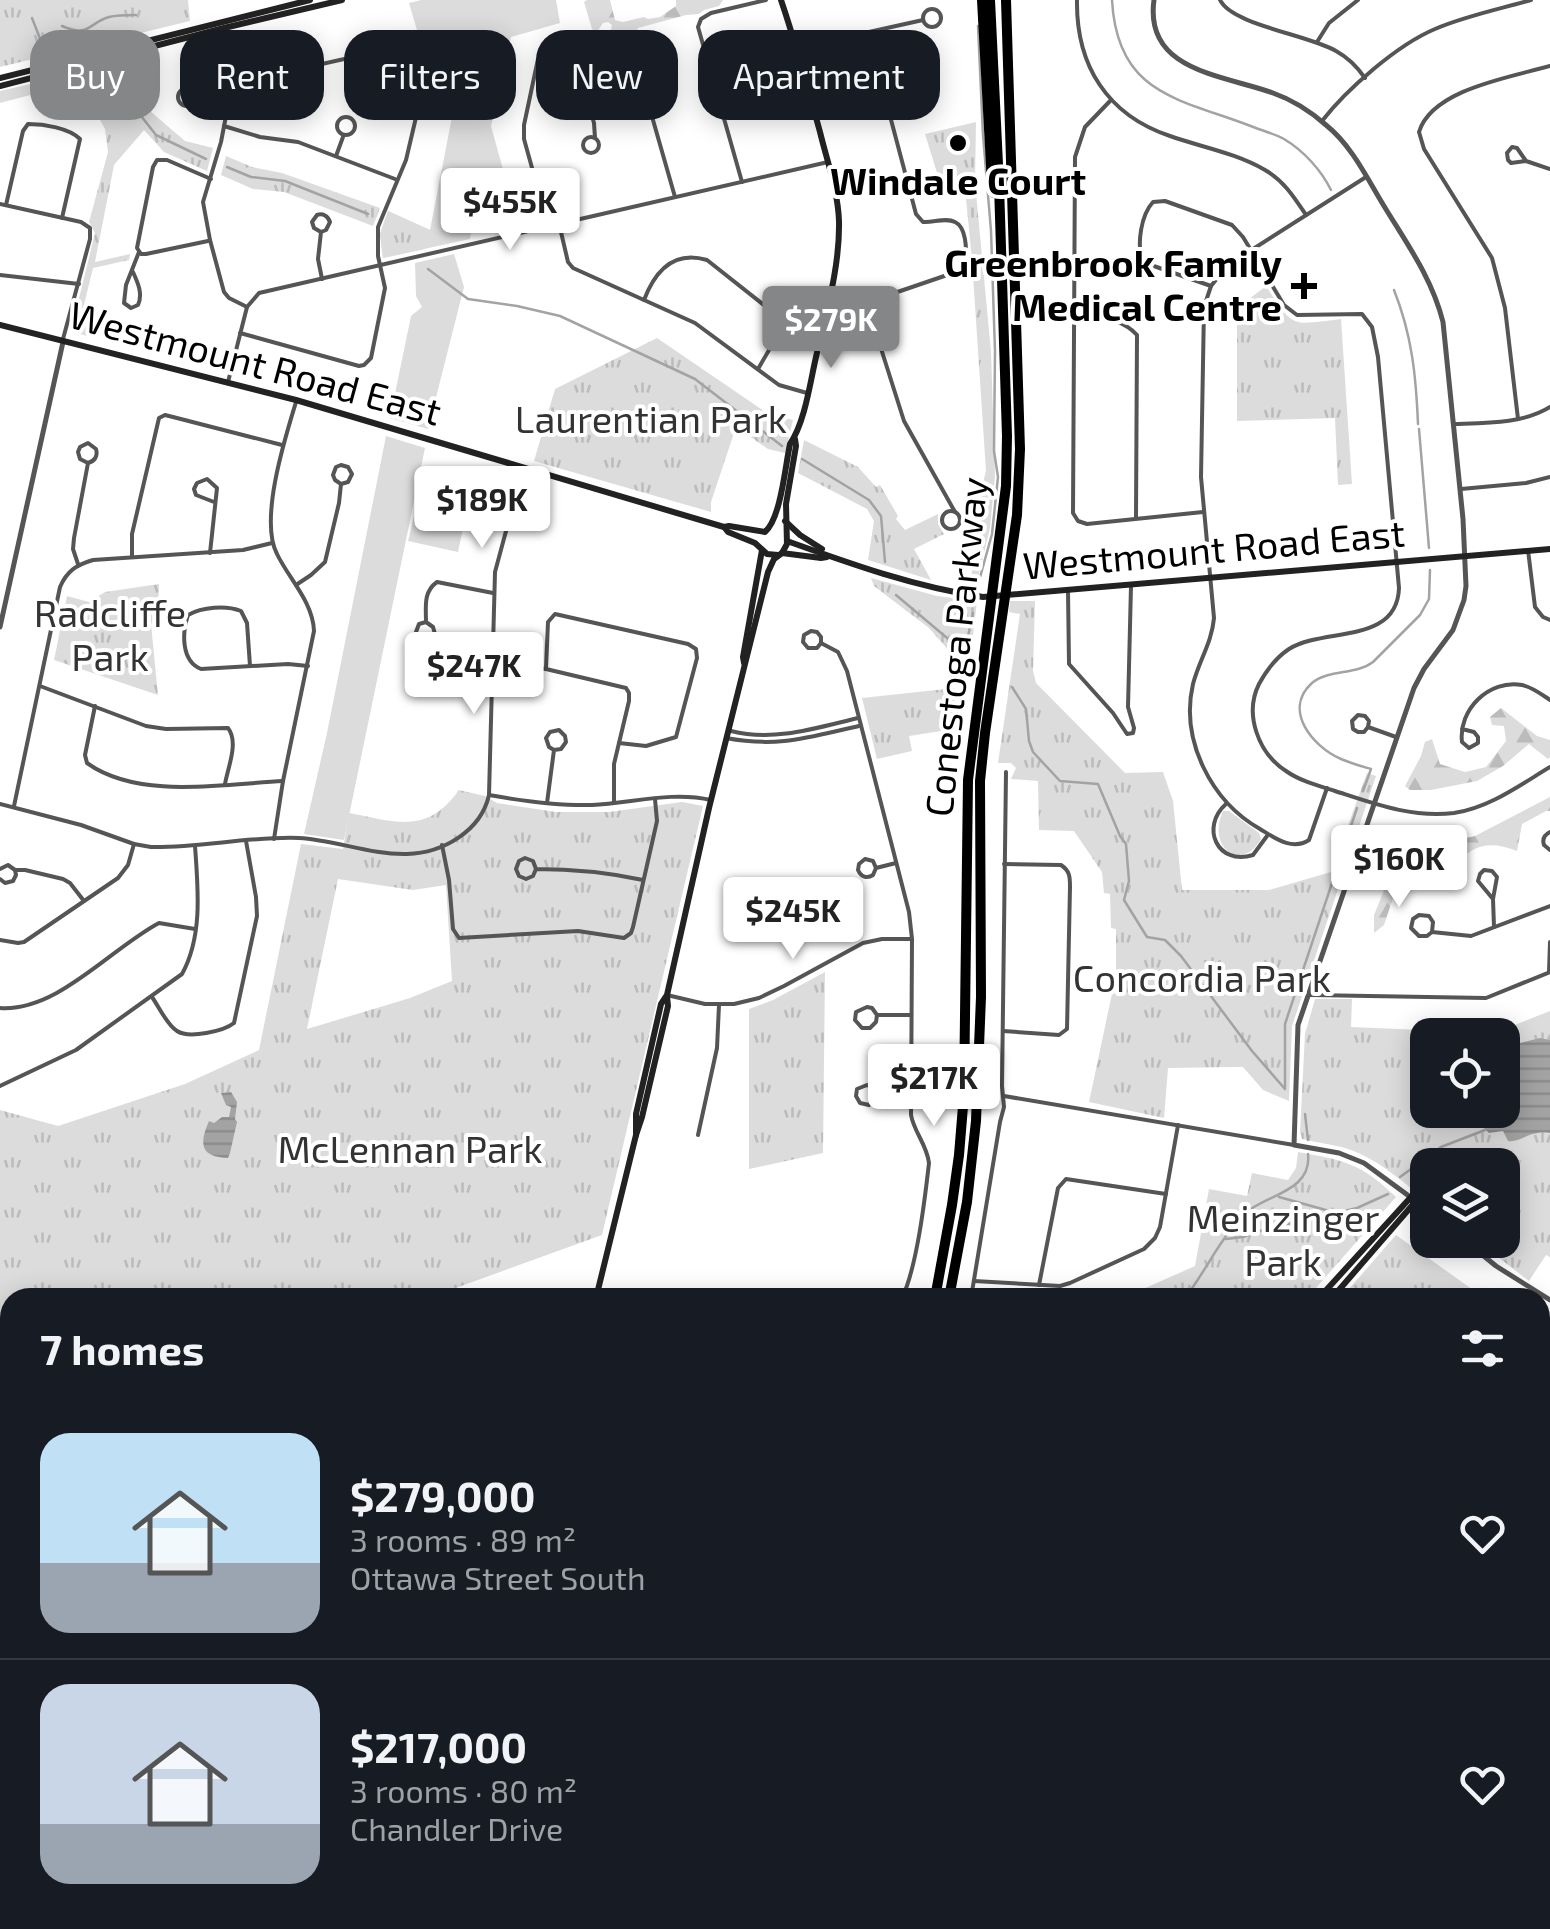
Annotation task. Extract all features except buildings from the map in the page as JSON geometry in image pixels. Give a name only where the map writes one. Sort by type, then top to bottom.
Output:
[{"type":"highway","points":[[982,0],[992,184],[1000,216]]},
{"type":"highway","name":"Conestoga Parkway","points":[[990,0],[1006,486],[1002,577]]},
{"type":"highway","name":"Conestoga Parkway","points":[[951,1288],[967,1202],[976,1121],[981,996],[980,781],[996,614],[1017,515],[1020,450],[1006,1]]},
{"type":"highway","name":"Conestoga Parkway","points":[[937,1288],[960,1155],[964,1094],[968,780],[979,684],[996,614]]},
{"type":"main road","points":[[0,78],[310,0]]},
{"type":"main road","points":[[0,86],[342,0]]},
{"type":"main road","points":[[782,0],[791,30]]},
{"type":"main road","points":[[600,1288],[661,1004],[667,995],[744,663],[768,572],[786,548],[785,521],[795,438],[830,296],[837,251],[839,219],[835,191],[817,120]]},
{"type":"main road","name":"Westmount Road East","points":[[0,325],[296,400],[724,527]]},
{"type":"main road","points":[[744,663],[762,536],[778,510],[790,444],[795,438]]},
{"type":"main road","points":[[785,521],[832,558]]},
{"type":"main road","points":[[724,527],[780,530],[786,538],[832,558],[767,554],[724,527]]},
{"type":"main road","name":"Westmount Road East","points":[[832,558],[912,583],[983,597],[1550,548]]},
{"type":"main road","points":[[1329,1288],[1410,1203]]},
{"type":"main road","points":[[1340,1288],[1410,1204]]},
{"type":"street","points":[[742,182],[698,24],[711,14],[766,0]]},
{"type":"street","points":[[1076,0],[1077,28],[1085,57],[1110,100],[1165,135],[1267,171],[1290,190],[1306,215]]},
{"type":"street","points":[[1154,0],[1154,29],[1175,58],[1295,103],[1322,121],[1347,146],[1420,262],[1434,290],[1446,334],[1466,586],[1454,630],[1418,678],[1298,1024],[1294,1145]]},
{"type":"street","points":[[1220,0],[1223,7],[1240,17],[1317,42],[1344,56],[1365,78]]},
{"type":"street","points":[[1317,42],[1329,23],[1358,0]]},
{"type":"street","points":[[1322,121],[1342,98],[1399,50],[1436,28],[1531,0]]},
{"type":"street","points":[[876,30],[923,20]]},
{"type":"street","points":[[240,333],[354,366],[364,365],[372,354],[385,288],[376,240],[378,226],[412,140],[429,62],[427,50],[420,44],[411,44],[324,64]]},
{"type":"street","points":[[1518,419],[1505,308],[1492,258],[1424,148],[1419,132],[1428,115],[1454,96],[1550,66]]},
{"type":"street","points":[[536,68],[524,139],[534,176],[554,206],[568,262],[573,268],[695,323],[778,385],[807,393]]},
{"type":"street","points":[[1110,100],[1085,127],[1075,157],[1073,512],[1078,521],[1087,524],[1203,512]]},
{"type":"street","points":[[224,120],[203,202],[224,292],[247,307]]},
{"type":"street","points":[[593,120],[596,138]]},
{"type":"street","points":[[654,120],[675,197]]},
{"type":"street","points":[[866,310],[877,299],[956,272],[966,259],[964,231],[958,224],[945,220],[928,223],[916,214],[891,120]]},
{"type":"street","points":[[0,627],[91,230],[81,222],[62,218],[3,204],[28,124],[73,133],[80,140],[62,218]]},
{"type":"street","points":[[224,126],[260,137],[290,139],[397,180]]},
{"type":"street","points":[[336,156],[344,135]]},
{"type":"street","points":[[133,272],[140,297],[138,305],[131,308],[123,299],[139,252],[153,167],[158,160],[168,160],[211,179]]},
{"type":"street","points":[[1526,161],[1550,169]]},
{"type":"street","points":[[228,382],[247,307],[260,293],[828,162]]},
{"type":"street","points":[[1326,788],[1312,833],[1304,843],[1290,845],[1244,820],[1226,804],[1208,779],[1195,745],[1191,725],[1193,685],[1213,632],[1201,477],[1204,307],[1211,286],[1228,265],[1366,177]]},
{"type":"street","points":[[1211,286],[1142,260],[1145,213],[1153,202],[1165,201],[1226,222],[1238,230],[1289,311],[1296,315],[1358,313],[1370,321],[1380,375],[1400,594],[1382,623],[1306,642],[1290,648],[1278,659],[1258,686],[1254,714],[1258,740],[1268,755],[1283,770],[1326,788],[1373,804],[1426,814],[1473,809],[1550,768]]},
{"type":"street","points":[[321,232],[318,251],[322,279]]},
{"type":"street","points":[[139,252],[146,254],[210,240]]},
{"type":"street","points":[[644,300],[658,271],[666,264],[695,257],[707,260],[780,317],[776,338],[758,369]]},
{"type":"street","points":[[0,275],[78,284]]},
{"type":"street","points":[[830,296],[858,304],[876,327],[904,422],[955,512]]},
{"type":"street","points":[[1074,308],[1123,324],[1137,335],[1136,518]]},
{"type":"street","points":[[274,840],[313,641],[314,620],[272,543],[282,445],[296,400]]},
{"type":"street","points":[[1454,424],[1518,419],[1550,407]]},
{"type":"street","points":[[132,557],[132,534],[159,418],[165,415],[282,445]]},
{"type":"street","points":[[78,564],[73,548],[88,463]]},
{"type":"street","points":[[0,804],[81,825],[134,844],[157,847],[296,838],[403,854],[442,846],[465,835],[481,817],[489,795],[493,593],[501,544],[523,468]]},
{"type":"street","points":[[1460,489],[1526,484],[1550,477]]},
{"type":"street","points":[[210,552],[217,488],[206,480],[197,483],[196,495],[214,502]]},
{"type":"street","points":[[296,585],[325,562],[341,484]]},
{"type":"street","points":[[14,808],[60,588],[69,572],[78,564],[93,560],[244,550],[272,543]]},
{"type":"street","points":[[1528,550],[1534,607],[1550,620]]},
{"type":"street","points":[[426,622],[427,593],[436,582],[493,593]]},
{"type":"street","points":[[1068,591],[1069,664],[1127,734],[1134,728],[1128,707],[1132,586]]},
{"type":"street","points":[[250,666],[247,623],[242,611],[202,609],[188,615],[186,653],[190,664],[201,669],[308,666]]},
{"type":"street","points":[[546,669],[548,622],[555,614],[696,649],[676,738],[646,746],[618,743]]},
{"type":"street","points":[[821,644],[843,659],[910,912],[912,1122],[929,1163],[907,1288]]},
{"type":"street","points":[[492,664],[546,669],[626,688],[629,701],[618,743],[614,803]]},
{"type":"street","points":[[40,686],[155,728],[228,728],[234,740],[225,784]]},
{"type":"street","points":[[1462,729],[1476,700],[1494,688],[1524,686],[1550,700]]},
{"type":"street","points":[[95,706],[85,754],[91,766],[159,787],[284,781]]},
{"type":"street","points":[[728,734],[796,733],[858,718]]},
{"type":"street","points":[[728,734],[754,743],[783,742],[860,726]]},
{"type":"street","points":[[1368,727],[1396,737]]},
{"type":"street","points":[[559,730],[564,732],[566,742],[554,750],[546,738],[550,732],[559,730]]},
{"type":"street","points":[[548,804],[554,750]]},
{"type":"street","points":[[973,1288],[1004,1106],[1006,772]]},
{"type":"street","points":[[489,795],[548,804],[596,805],[684,796],[711,800]]},
{"type":"street","points":[[442,846],[454,933],[463,940],[578,931],[624,938],[633,927],[657,821],[655,799]]},
{"type":"street","points":[[1226,804],[1217,815],[1214,830],[1217,844],[1226,854],[1253,855],[1268,834]]},
{"type":"street","points":[[1550,832],[1543,841],[1550,850]]},
{"type":"street","points":[[152,997],[180,1033],[222,1030],[234,1022],[257,906],[246,841]]},
{"type":"street","points":[[0,940],[24,942],[124,873],[134,844]]},
{"type":"street","points":[[0,1086],[76,1050],[185,970],[198,912],[195,845]]},
{"type":"street","points":[[525,858],[533,861],[536,869],[526,879],[518,876],[516,868],[525,858]]},
{"type":"street","points":[[876,868],[896,863]]},
{"type":"street","points":[[1003,1031],[1058,1035],[1068,1029],[1070,887],[1070,875],[1061,865],[1004,864]]},
{"type":"street","points":[[0,869],[8,865],[15,870],[63,879],[84,901]]},
{"type":"street","points":[[536,869],[602,871],[643,880]]},
{"type":"street","points":[[0,879],[13,881],[15,870]]},
{"type":"street","points":[[1493,900],[1478,881],[1484,870],[1496,877],[1494,927]]},
{"type":"street","points":[[1432,932],[1434,922],[1429,916],[1423,914],[1413,919],[1412,928],[1423,937],[1432,932],[1471,936],[1550,906]]},
{"type":"street","points":[[0,1008],[22,1008],[49,998],[159,923],[195,929]]},
{"type":"street","points":[[667,995],[734,1004],[760,998],[863,943],[912,939]]},
{"type":"street","points":[[1309,996],[1486,998],[1550,972],[1550,942]]},
{"type":"street","points":[[698,1134],[717,1048],[719,1005]]},
{"type":"street","points":[[863,1007],[872,1008],[876,1015],[870,1028],[862,1028],[855,1020],[856,1012],[863,1007]]},
{"type":"street","points":[[876,1015],[911,1016]]},
{"type":"street","points":[[864,1085],[876,1094],[872,1103],[865,1105],[856,1096],[864,1085]]},
{"type":"street","points":[[876,1094],[911,1094]]},
{"type":"street","points":[[1004,1096],[1339,1152],[1382,1174],[1410,1196]]},
{"type":"street","points":[[974,1281],[1060,1286],[1144,1249],[1160,1228],[1178,1124]]},
{"type":"street","points":[[1040,1285],[1058,1188],[1066,1178],[1166,1194]]},
{"type":"street","points":[[1486,1258],[1531,1288]]},
{"type":"green space","points":[[0,0],[188,0],[190,21],[153,30],[30,30],[30,60],[0,67]]},
{"type":"green space","points":[[556,0],[560,23],[516,36],[516,30],[417,30],[409,3]]},
{"type":"green space","points":[[610,0],[615,20],[623,22],[660,17],[676,6],[676,0],[723,0],[719,6],[699,14],[637,30],[611,30],[608,22],[594,30],[584,2]]},
{"type":"green space","points":[[30,84],[30,95],[0,103],[0,91]]},
{"type":"green space","points":[[100,120],[160,120],[185,141],[213,148],[207,171],[164,152],[144,130],[114,165],[95,262],[130,254],[129,260],[93,268],[81,317],[91,337],[77,333],[73,323],[95,233],[89,222],[108,152]]},
{"type":"green space","points":[[451,120],[492,120],[509,191],[476,204],[470,239],[383,258],[380,234],[388,211],[430,230]]},
{"type":"green space","points":[[976,122],[975,182],[991,352],[995,476],[990,528],[976,586],[970,586],[977,535],[963,511],[979,498],[986,471],[965,188],[916,199],[915,196],[942,189],[925,134]]},
{"type":"green space","points":[[226,156],[380,208],[373,226],[284,192],[253,189],[221,175]]},
{"type":"green space","points":[[388,211],[430,230],[425,249],[383,258],[380,234]]},
{"type":"green space","points":[[454,254],[464,287],[428,429],[390,418],[411,316],[422,307],[416,296],[415,263]]},
{"type":"green space","points":[[1266,286],[1295,321],[1341,319],[1352,484],[1338,485],[1335,418],[1237,421],[1237,316],[1240,306]]},
{"type":"green space","name":"Laurentian Park","points":[[657,338],[767,413],[793,420],[785,453],[768,449],[736,427],[711,512],[534,461],[555,389]]},
{"type":"green space","points":[[386,436],[425,448],[344,840],[304,834],[327,733]]},
{"type":"green space","points":[[804,440],[858,467],[876,487],[880,485],[905,530],[938,514],[944,534],[914,549],[931,580],[868,560],[874,521],[867,509],[798,473]]},
{"type":"green space","points":[[414,517],[463,528],[458,552],[408,541]]},
{"type":"green space","points":[[871,578],[937,596],[977,601],[970,661],[957,660],[929,628],[874,586]]},
{"type":"green space","name":"Radcliffe Park","points":[[159,584],[158,615],[151,624],[158,695],[54,660],[67,596],[89,602],[105,592]]},
{"type":"green space","name":"Concordia Park","points":[[1010,601],[1035,601],[1036,683],[1125,773],[1163,772],[1173,801],[1182,890],[1269,890],[1331,872],[1367,773],[1376,776],[1292,1026],[1289,1101],[1263,1090],[1243,1067],[1234,1067],[1168,1068],[1164,1118],[1089,1102],[1116,975],[1116,929],[1111,928],[1110,894],[1104,893],[1102,872],[1074,831],[1039,830],[1038,781],[1011,779],[1016,768],[1011,763],[998,763],[1020,614],[1009,612]]},
{"type":"green space","points":[[955,688],[954,729],[909,736],[912,751],[877,759],[862,698]]},
{"type":"green space","points":[[1501,708],[1537,736],[1550,740],[1548,759],[1529,744],[1477,781],[1431,790],[1410,790],[1405,786],[1425,742],[1432,739],[1440,764],[1465,772],[1486,767],[1506,741],[1504,726],[1492,725],[1490,717]]},
{"type":"green space","name":"McLennan Park","points":[[459,790],[497,803],[556,812],[609,812],[682,802],[703,806],[602,1235],[456,1288],[0,1288],[0,1110],[58,1126],[185,1084],[259,1050],[301,844],[343,849],[349,813],[396,822],[435,814]],"holes":[[[338,879],[413,890],[446,885],[452,981],[307,1029]]]},
{"type":"green space","points":[[1550,797],[1550,811],[1522,824],[1517,851],[1482,846],[1453,867],[1437,861],[1393,898],[1384,925],[1374,933],[1374,915],[1393,852],[1416,842],[1448,842],[1475,836]]},
{"type":"green space","points":[[1223,811],[1229,811],[1259,833],[1261,839],[1253,849],[1245,854],[1228,852],[1219,836]]},
{"type":"green space","points":[[825,972],[823,1153],[749,1169],[749,1009]]},
{"type":"green space","points":[[1315,999],[1352,999],[1351,1027],[1410,1029],[1410,1128],[1520,1128],[1520,1023],[1550,1011],[1550,1257],[1546,1255],[1529,1281],[1499,1258],[1520,1258],[1520,1148],[1410,1148],[1410,1188],[1359,1153],[1302,1139],[1305,1034]]},
{"type":"green space","name":"Meinzinger Park","points":[[1298,1152],[1328,1158],[1373,1177],[1396,1197],[1316,1288],[1145,1288],[1195,1266],[1209,1189],[1247,1196],[1252,1173],[1288,1180],[1296,1168]]},
{"type":"green space","points":[[1396,1235],[1410,1245],[1410,1258],[1428,1258],[1470,1288],[1350,1288]]},
{"type":"shaded area","points":[[1550,1040],[1550,1133],[1508,1141],[1503,1131],[1489,1133],[1484,1128],[1520,1128],[1520,1043]]},
{"type":"shaded area","points":[[231,1092],[237,1102],[237,1122],[228,1158],[219,1157],[204,1148],[204,1136],[209,1121],[229,1117],[231,1107],[221,1093]]},
{"type":"waterway","points":[[1112,0],[1116,31],[1125,55],[1138,73],[1175,98],[1284,139],[1311,162],[1331,190]]},
{"type":"waterway","points":[[62,26],[84,30],[109,17],[136,15]]},
{"type":"waterway","points":[[32,18],[37,30]]},
{"type":"waterway","points":[[978,26],[991,231],[994,451],[998,477],[992,534],[979,581]]},
{"type":"waterway","points":[[144,120],[156,135],[206,159]]},
{"type":"waterway","points":[[227,167],[251,177],[285,181],[368,214]]},
{"type":"waterway","points":[[428,269],[468,299],[560,316],[695,379],[782,446]]},
{"type":"waterway","points":[[1394,290],[1412,356],[1418,424]]},
{"type":"waterway","points":[[1419,429],[1429,548]]},
{"type":"waterway","points":[[802,459],[869,500],[881,516],[885,562]]},
{"type":"waterway","points":[[1363,791],[1371,769],[1341,759],[1320,746],[1301,716],[1303,694],[1319,679],[1373,662],[1420,615],[1429,599],[1430,570]]},
{"type":"waterway","points":[[896,595],[965,650],[973,613]]},
{"type":"waterway","points":[[1012,687],[1026,709],[1033,752],[1060,781],[1098,784],[1126,844],[1129,881],[1124,900],[1147,937],[1165,940],[1181,956],[1285,1089]]},
{"type":"waterway","points":[[1285,1087],[1285,1024],[1357,808]]},
{"type":"waterway","points":[[1305,1114],[1308,1140]]},
{"type":"waterway","points":[[1400,1177],[1441,1147],[1485,1130]]},
{"type":"waterway","points":[[1192,1288],[1241,1218],[1289,1189],[1304,1175],[1308,1154]]},
{"type":"waterway","points":[[1226,1239],[1357,1208],[1388,1194]]},
{"type":"waterway","points":[[1279,1197],[1333,1212]]},
{"type":"place","name":"Windale Court","points":[[958,143]]},
{"type":"place","name":"Greenbrook Family Medical Centre","points":[[1304,286]]}]
